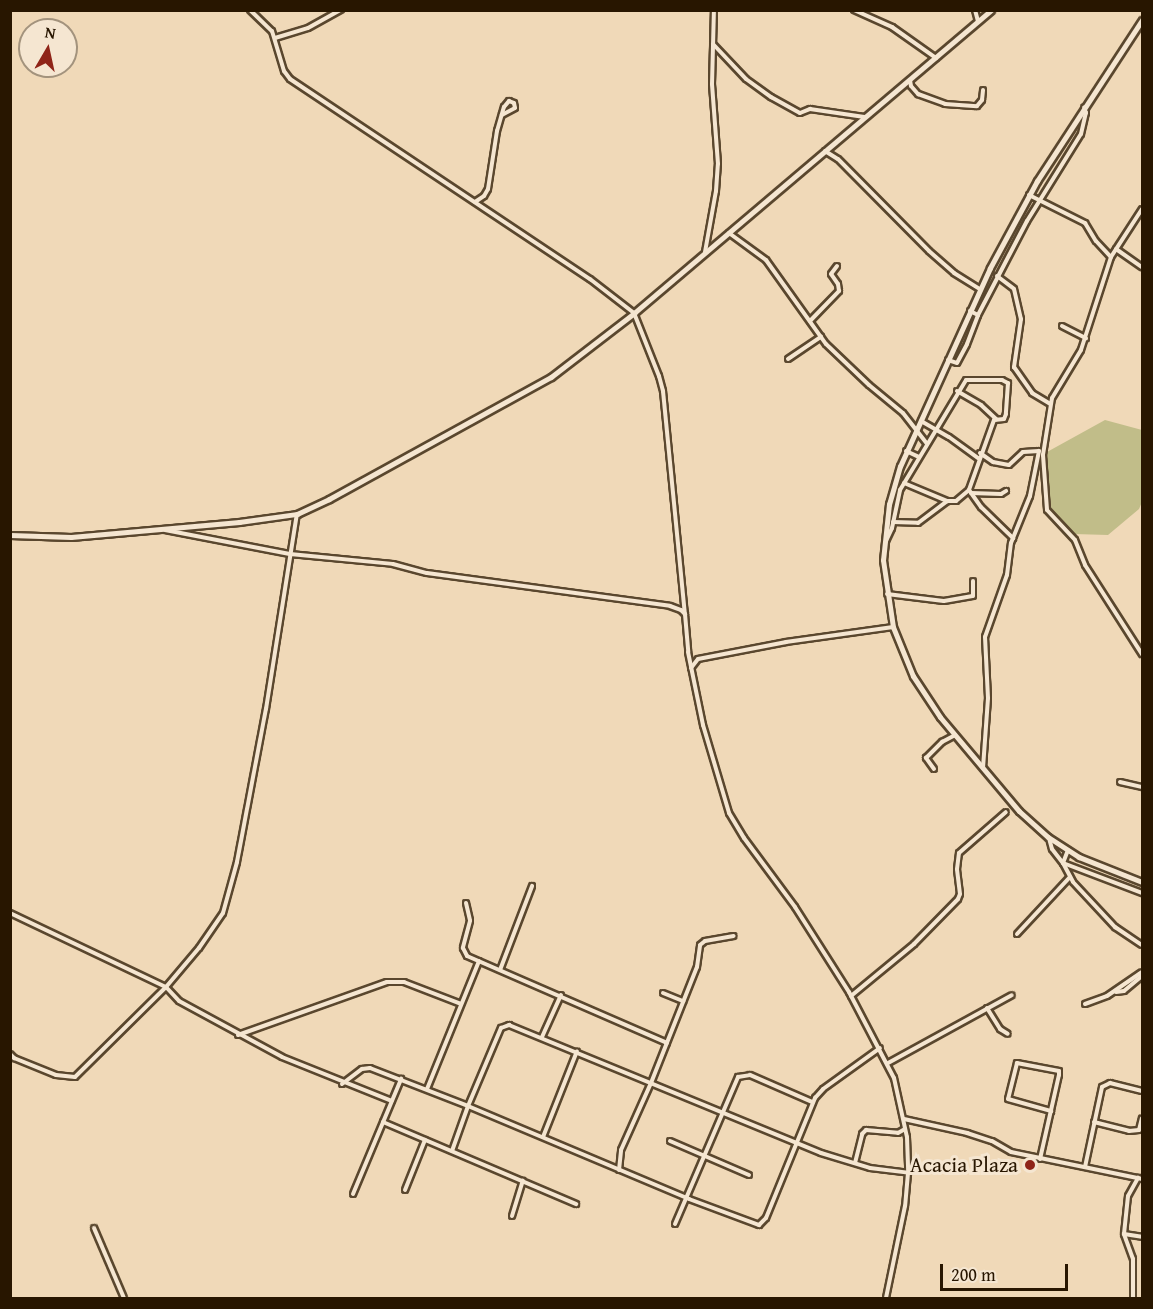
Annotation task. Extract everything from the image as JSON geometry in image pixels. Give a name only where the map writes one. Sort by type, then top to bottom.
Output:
[{"type":"street","points":[[250,10],[268,27],[275,38],[284,71],[290,79],[590,279],[634,313],[663,392],[688,652],[703,725],[729,813],[744,838],[795,907],[851,996],[894,1078],[904,1119],[908,1173],[905,1206],[886,1299]]},
{"type":"street","points":[[275,38],[308,28],[340,10]]},
{"type":"street","points":[[705,252],[717,180],[718,153],[712,84],[714,10]]},
{"type":"street","points":[[854,10],[892,27],[936,58]]},
{"type":"street","points":[[975,10],[978,21]]},
{"type":"street","points":[[10,536],[71,537],[297,514],[536,387],[634,313],[991,10]]},
{"type":"street","points":[[1143,20],[1084,107],[1029,195],[980,289],[906,451],[889,504],[883,545],[886,594],[893,627],[917,683],[955,735],[1019,811],[1048,837],[1111,872],[1143,882]]},
{"type":"street","points":[[713,44],[740,74],[771,97],[800,113],[810,109],[866,117]]},
{"type":"street","points":[[910,80],[911,86],[918,94],[945,104],[977,106],[982,100],[983,90]]},
{"type":"street","points":[[948,360],[957,363],[960,360],[997,275],[1081,134],[1086,113],[1084,107]]},
{"type":"street","points":[[475,202],[484,196],[488,189],[497,131],[502,115]]},
{"type":"street","points":[[825,151],[838,159],[929,251],[954,273],[980,289]]},
{"type":"street","points":[[1029,195],[1042,199],[1085,222],[1096,241],[1111,257]]},
{"type":"street","points":[[983,768],[988,698],[985,637],[1007,575],[1013,538],[1030,496],[1042,451],[1050,404],[1086,338],[1111,257],[1143,209]]},
{"type":"street","points":[[729,233],[766,260],[821,337],[862,379],[903,413],[927,444]]},
{"type":"street","points":[[1116,249],[1143,267]]},
{"type":"street","points":[[810,321],[839,291],[838,284],[831,274],[837,266]]},
{"type":"street","points":[[997,275],[1014,289],[1022,319],[1013,364],[1019,378],[1032,393],[1050,404]]},
{"type":"street","points":[[970,311],[978,315]]},
{"type":"street","points":[[1062,326],[1086,338]]},
{"type":"street","points":[[788,358],[821,337]]},
{"type":"street","points":[[883,545],[893,522],[904,483],[964,380],[1019,378]]},
{"type":"street","points":[[957,391],[981,405],[996,419],[1004,419],[1010,387],[1002,380]]},
{"type":"street","points":[[904,483],[946,501],[956,501],[970,491],[980,453],[996,419]]},
{"type":"street","points":[[920,421],[936,429],[978,459]]},
{"type":"street","points":[[906,451],[919,457]]},
{"type":"street","points":[[980,453],[993,462],[1009,465],[1023,452],[1042,451]]},
{"type":"street","points":[[1042,451],[1047,510],[1075,540],[1085,565],[1143,654]]},
{"type":"street","points":[[970,491],[1013,538]]},
{"type":"street","points":[[970,491],[1001,494],[1006,491]]},
{"type":"street","points":[[893,522],[918,523],[946,501]]},
{"type":"street","points":[[10,1054],[13,1058],[56,1075],[75,1077],[166,987],[223,913],[266,709],[297,514]]},
{"type":"street","points":[[158,528],[290,554],[393,564],[427,573],[670,606],[681,610],[686,615]]},
{"type":"street","points":[[886,594],[944,601],[973,596],[973,581]]},
{"type":"street","points":[[691,668],[698,659],[786,642],[893,627]]},
{"type":"street","points":[[688,652],[698,659]]},
{"type":"street","points":[[934,769],[926,758],[942,742],[955,735]]},
{"type":"street","points":[[1120,782],[1143,787]]},
{"type":"street","points":[[851,996],[914,944],[958,899],[960,894],[957,869],[959,853],[1006,812]]},
{"type":"street","points":[[1048,837],[1052,849],[1070,877],[1115,927],[1143,945]]},
{"type":"street","points":[[1063,863],[1068,850]]},
{"type":"street","points":[[1063,863],[1143,893]]},
{"type":"street","points":[[1017,934],[1070,877]]},
{"type":"street","points":[[500,970],[532,886]]},
{"type":"street","points":[[466,903],[470,921],[464,952],[479,961],[667,1043]]},
{"type":"street","points":[[10,913],[166,987],[179,1001],[238,1035],[342,1084],[392,1101]]},
{"type":"street","points":[[619,1170],[621,1150],[651,1083],[697,967],[700,945],[705,940],[734,936]]},
{"type":"street","points":[[426,1089],[479,961]]},
{"type":"street","points":[[1085,1004],[1113,992],[1143,974]]},
{"type":"street","points":[[238,1035],[387,982],[404,982],[461,1004]]},
{"type":"street","points":[[663,993],[683,1000]]},
{"type":"street","points":[[542,1037],[561,995]]},
{"type":"street","points":[[888,1063],[1012,995]]},
{"type":"street","points":[[987,1008],[1000,1029],[1008,1034]]},
{"type":"street","points":[[452,1151],[501,1028],[509,1025],[577,1051],[795,1143],[855,1163],[908,1173]]},
{"type":"street","points":[[342,1084],[362,1069],[370,1068],[468,1106],[687,1198],[759,1225],[765,1218],[812,1102],[823,1089],[880,1048]]},
{"type":"street","points":[[543,1137],[577,1051]]},
{"type":"street","points":[[1040,1159],[1051,1111],[1059,1071],[1017,1063],[1008,1100],[1051,1111]]},
{"type":"street","points":[[675,1224],[738,1077],[745,1074],[812,1102]]},
{"type":"street","points":[[353,1194],[401,1079]]},
{"type":"street","points":[[1085,1167],[1102,1088],[1110,1083],[1143,1091]]},
{"type":"street","points":[[1094,1122],[1130,1131],[1139,1130],[1143,1118]]},
{"type":"street","points":[[904,1119],[967,1133],[992,1141],[1011,1152],[1140,1179],[1128,1196],[1124,1234],[1133,1259],[1133,1299]]},
{"type":"street","points":[[383,1122],[576,1204]]},
{"type":"street","points":[[855,1163],[862,1134],[866,1130],[898,1133],[905,1129]]},
{"type":"street","points":[[405,1190],[425,1140]]},
{"type":"street","points":[[670,1141],[749,1175]]},
{"type":"street","points":[[512,1216],[523,1181]]},
{"type":"street","points":[[94,1228],[124,1299]]},
{"type":"street","points":[[1124,1234],[1143,1237]]},
{"type":"shaded area","points":[[1105,420],[1142,430],[1142,502],[1139,509],[1108,535],[1074,534],[1048,506],[1047,452]]},
{"type":"place","name":"Acacia Plaza","points":[[1030,1165]]}]
